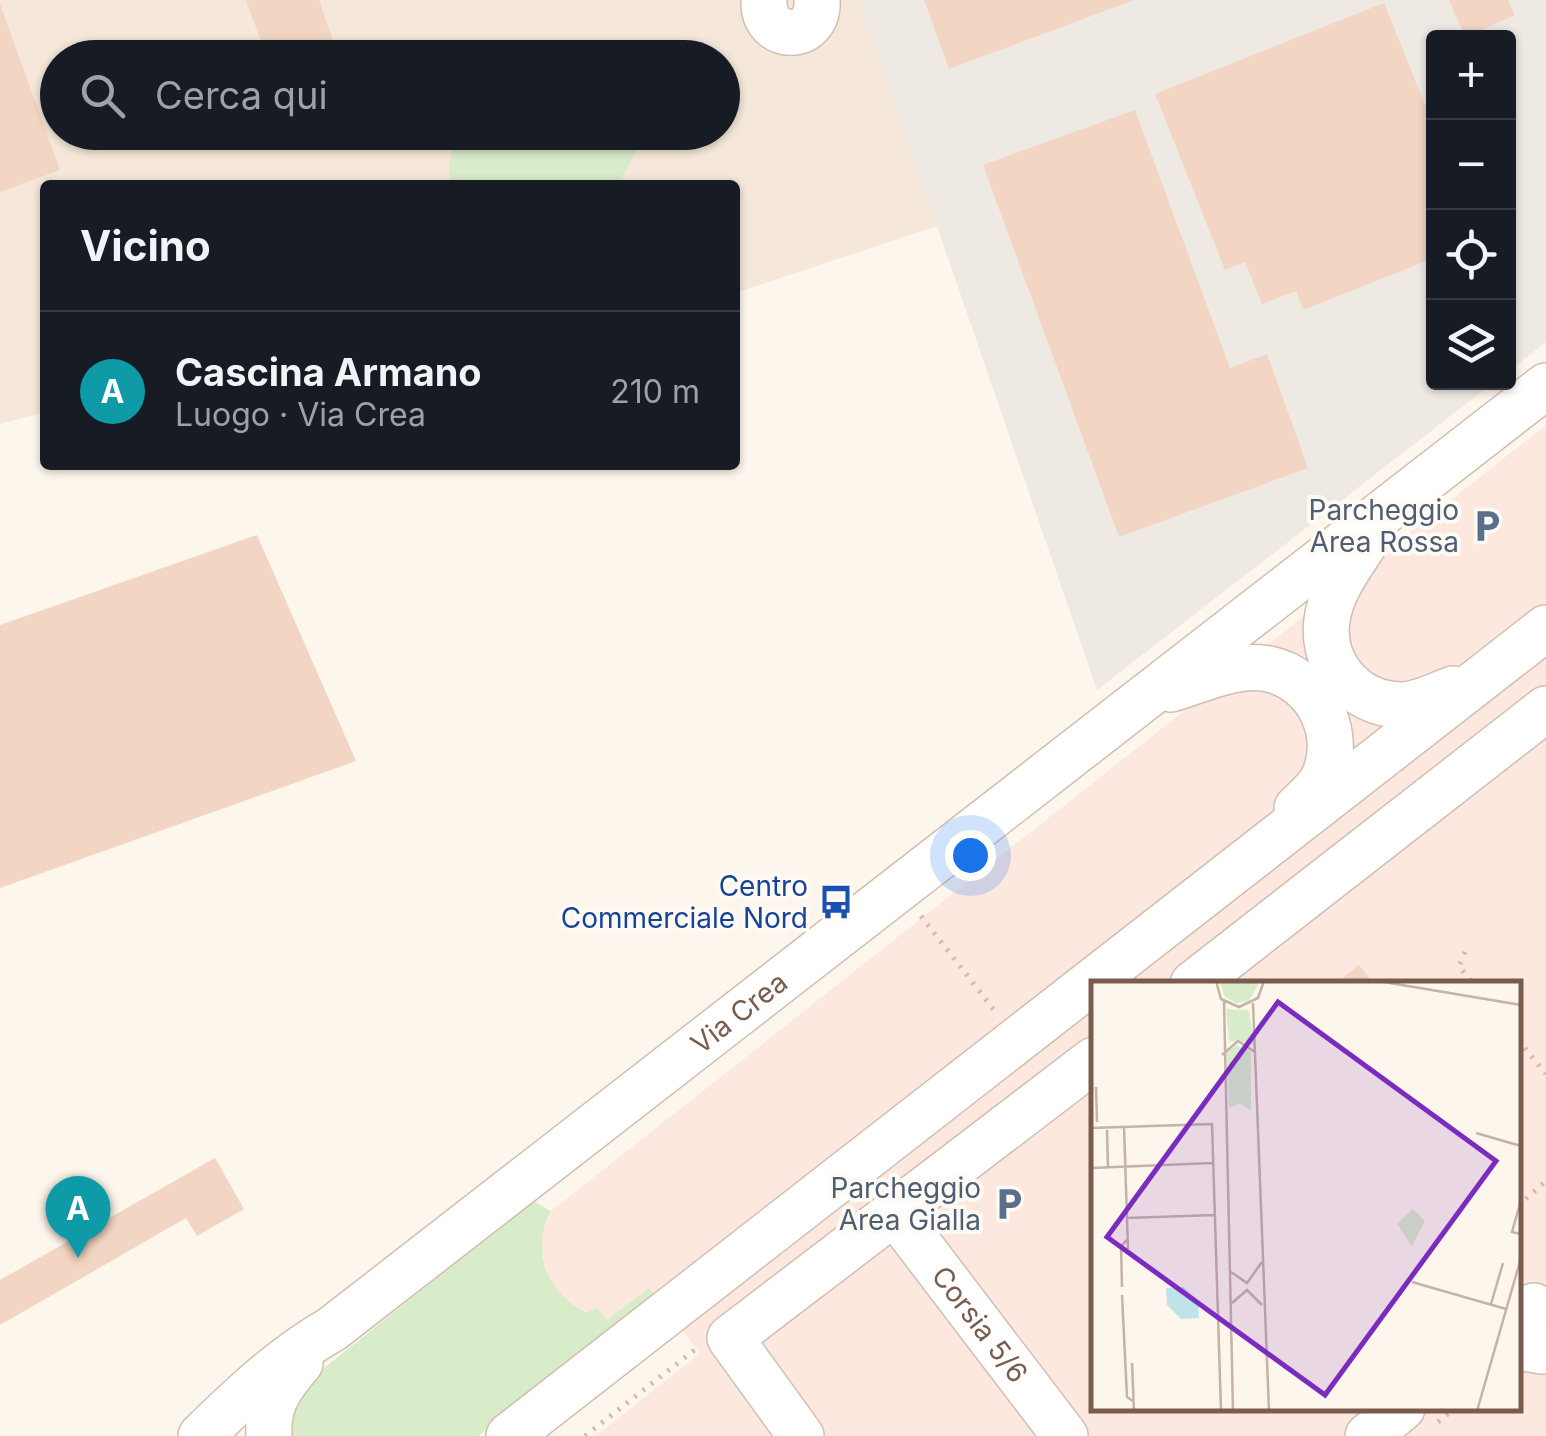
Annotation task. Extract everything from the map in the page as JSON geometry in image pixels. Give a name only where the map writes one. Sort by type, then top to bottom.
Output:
[{"type":"street","points":[[764,0],[769,22],[784,32],[802,30],[815,18],[818,0]]},
{"type":"street","name":"Via Crea","points":[[202,1436],[302,1346],[332,1329],[1546,386]]},
{"type":"street","name":"Via Crea","points":[[1386,512],[1336,587],[1328,612],[1328,651],[1335,669],[1350,686],[1384,704],[1406,705],[1479,680]]},
{"type":"street","name":"Via Crea","points":[[1094,981],[1546,628]]},
{"type":"street","name":"Via Crea","points":[[1146,697],[1244,668],[1268,669],[1289,676],[1319,704],[1328,724],[1331,746],[1320,784],[1244,864]]},
{"type":"street","points":[[1196,981],[1546,709]]},
{"type":"street","name":"Via Crea","points":[[508,1436],[1091,983]]},
{"type":"street","points":[[723,1336],[895,1213],[1091,1062]]},
{"type":"street","name":"Corsia 5/6","points":[[895,1213],[1065,1436]]},
{"type":"street","points":[[648,1328],[682,1328],[723,1336],[782,1382],[824,1436]]},
{"type":"street","name":"Via Crea","points":[[269,1436],[269,1412],[276,1393],[332,1329]]},
{"type":"street","points":[[723,1336],[801,1436]]},
{"type":"street","points":[[1368,1436],[1398,1411]]},
{"type":"path","points":[[900,890],[1018,1040]]},
{"type":"path","points":[[1465,952],[1459,966],[1471,981]]},
{"type":"path","points":[[1521,1044],[1546,1074]]},
{"type":"path","points":[[1521,1203],[1546,1181]]},
{"type":"path","points":[[586,1436],[723,1336]]},
{"type":"shaded area","points":[[0,0],[859,0],[937,226],[740,291],[740,180],[40,180],[40,413],[0,424]]},
{"type":"shaded area","points":[[859,0],[1546,0],[1546,342],[1516,366],[1516,30],[1426,30],[1426,390],[1484,390],[1097,690]]},
{"type":"shaded area","points":[[1546,425],[1546,1436],[596,1436],[700,1353],[649,1289],[607,1320],[572,1305],[551,1284],[542,1252],[542,1235],[551,1211]]},
{"type":"green space","points":[[454,150],[636,150],[621,180],[451,180]]},
{"type":"green space","points":[[533,1201],[551,1211],[542,1241],[546,1269],[572,1304],[586,1312],[597,1308],[607,1320],[649,1288],[658,1300],[478,1436],[293,1436],[295,1406],[309,1380]]},
{"type":"building","points":[[246,0],[319,0],[333,40],[260,40]]},
{"type":"building","points":[[924,0],[1134,0],[949,69]]},
{"type":"building","points":[[1449,0],[1508,0],[1515,15],[1481,30],[1462,30]]},
{"type":"building","points":[[1384,3],[1426,107],[1426,261],[1303,310],[1296,291],[1262,304],[1245,262],[1225,270],[1155,94]]},
{"type":"building","points":[[0,4],[40,115],[40,150],[53,150],[60,170],[0,192]]},
{"type":"building","points":[[1135,110],[1230,368],[1267,354],[1308,468],[1119,537],[983,165]]},
{"type":"building","points":[[257,535],[356,761],[0,888],[0,625]]},
{"type":"building","points":[[1359,965],[1372,981],[1339,981]]},
{"type":"building","points":[[215,1158],[244,1209],[197,1236],[186,1218],[0,1325],[0,1280]]},
{"type":"place","name":"Parcheggio Area Rossa","points":[[1487,526]]},
{"type":"place","name":"Centro Commerciale Nord","points":[[836,902]]},
{"type":"place","name":"Parcheggio Area Gialla","points":[[1009,1204]]},
{"type":"place","name":"Cascina Armano","points":[[78,1258]]}]
